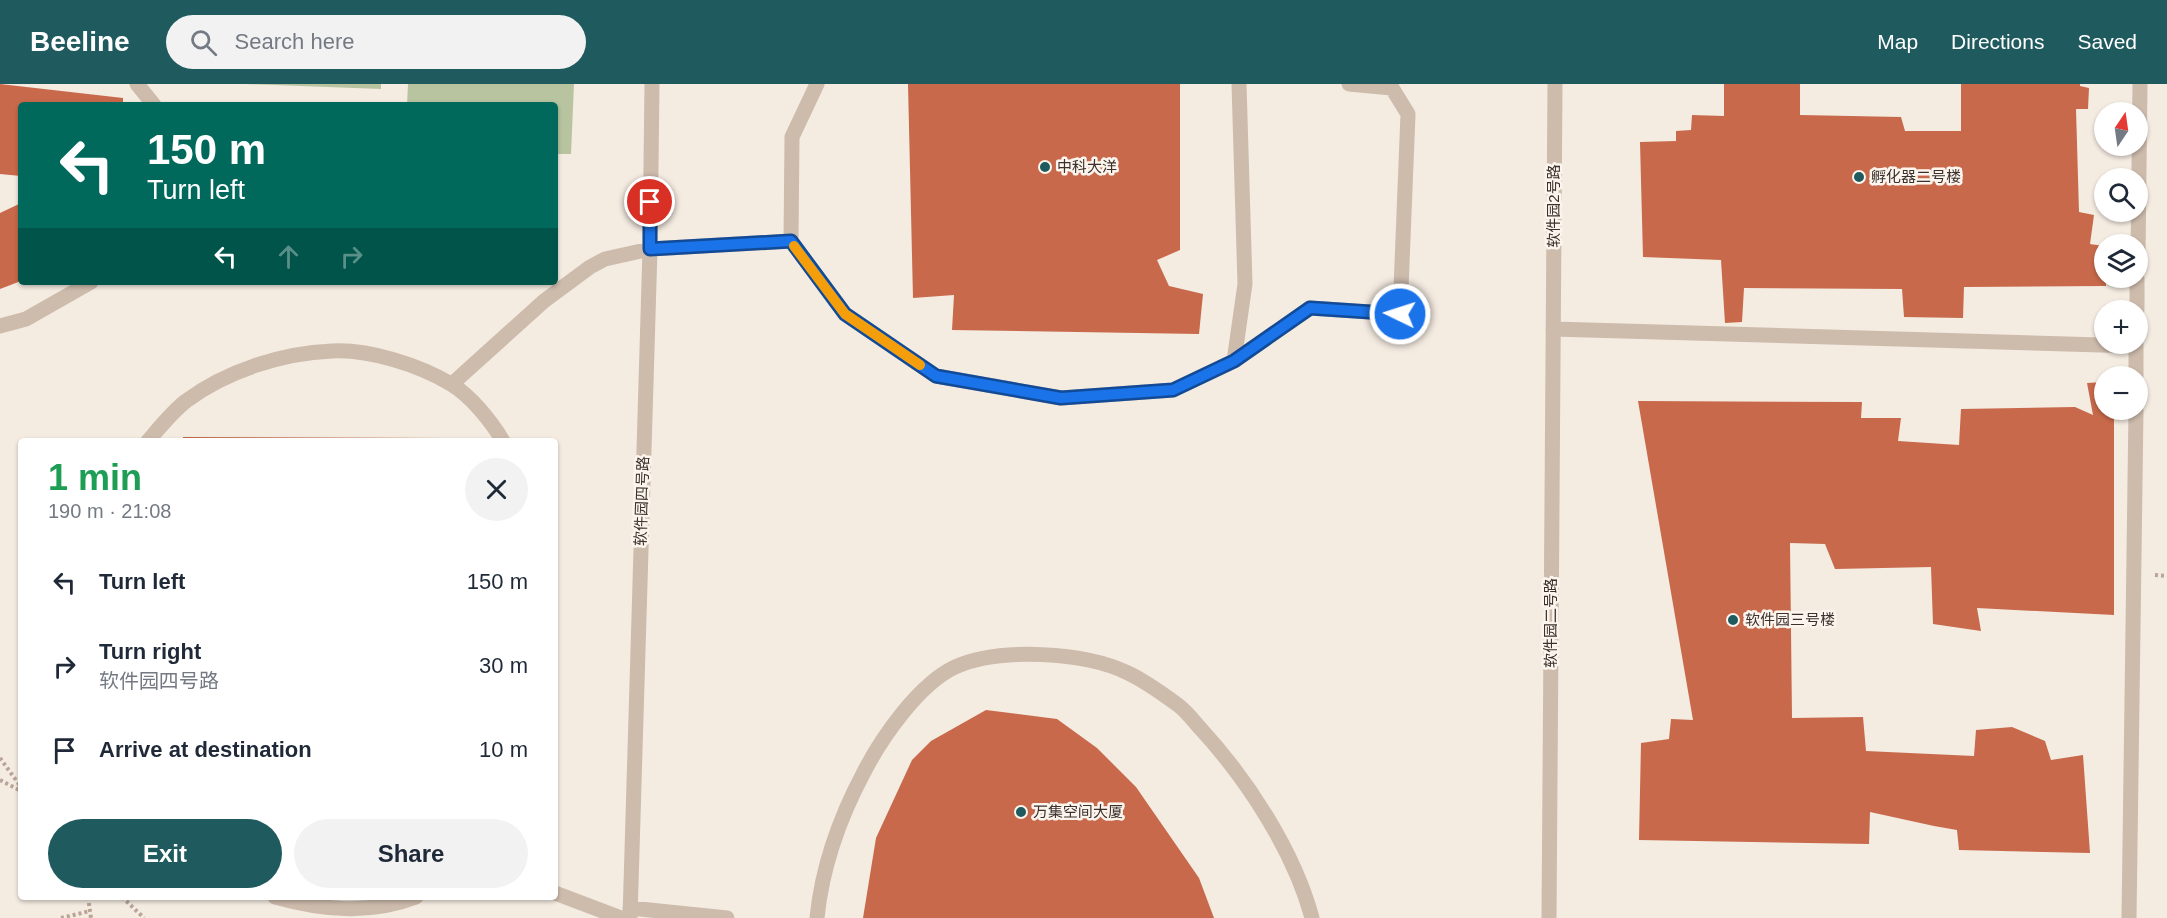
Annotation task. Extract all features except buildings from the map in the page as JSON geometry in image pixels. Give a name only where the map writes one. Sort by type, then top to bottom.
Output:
[{"type":"street","points":[[138,84],[152,102]]},
{"type":"street","name":"软件园四号路","points":[[627,915],[650,249],[652,84]]},
{"type":"street","points":[[817,84],[792,137],[791,241],[845,314],[936,376],[1061,398],[1173,390],[1234,361],[1310,308],[1400,314],[1408,114],[1392,88],[1348,84]]},
{"type":"street","points":[[1234,361],[1245,284],[1239,84]]},
{"type":"street","name":"软件园2号路","points":[[1553,329],[1555,84]]},
{"type":"street","points":[[2138,234],[2140,84]]},
{"type":"street","points":[[452,384],[544,301],[604,259],[650,249],[791,241]]},
{"type":"street","points":[[0,326],[26,320],[86,285]]},
{"type":"street","points":[[1553,329],[2094,343]]},
{"type":"street","name":"软件园二号路","points":[[1549,918],[1553,329]]},
{"type":"street","points":[[151,438],[186,402],[233,374],[272,361],[334,351],[387,358],[452,384],[482,413],[501,438]]},
{"type":"street","points":[[2129,918],[2136,420]]},
{"type":"street","points":[[817,918],[825,873],[850,798],[873,755],[896,721],[926,688],[955,667],[992,656],[1024,653],[1093,662],[1128,673],[1180,706],[1216,746],[1262,811],[1305,893],[1312,918]]},
{"type":"street","points":[[558,894],[627,915],[727,918]]},
{"type":"street","points":[[286,900],[308,906],[340,909],[376,907],[404,900]]},
{"type":"path","points":[[0,758],[18,785]]},
{"type":"path","points":[[0,780],[18,788]]},
{"type":"path","points":[[88,900],[91,918]]},
{"type":"path","points":[[125,900],[144,918]]},
{"type":"path","points":[[61,918],[90,911]]},
{"type":"green space","points":[[245,84],[381,84],[381,89]]},
{"type":"green space","points":[[408,84],[574,84],[571,154],[558,154],[558,102],[407,102]]},
{"type":"slow traffic","points":[[794,246],[845,314],[920,365]]},
{"type":"place","name":"中科大洋","points":[[1045,167]]},
{"type":"place","name":"孵化器二号楼","points":[[1859,177]]},
{"type":"place","name":"软件园三号楼","points":[[1733,620]]},
{"type":"place","name":"万集空间大厦","points":[[1021,812]]},
{"type":"route","points":[[650,202],[650,249],[791,241],[845,314],[936,376],[1061,398],[1173,390],[1234,361],[1310,308],[1400,314]]}]
